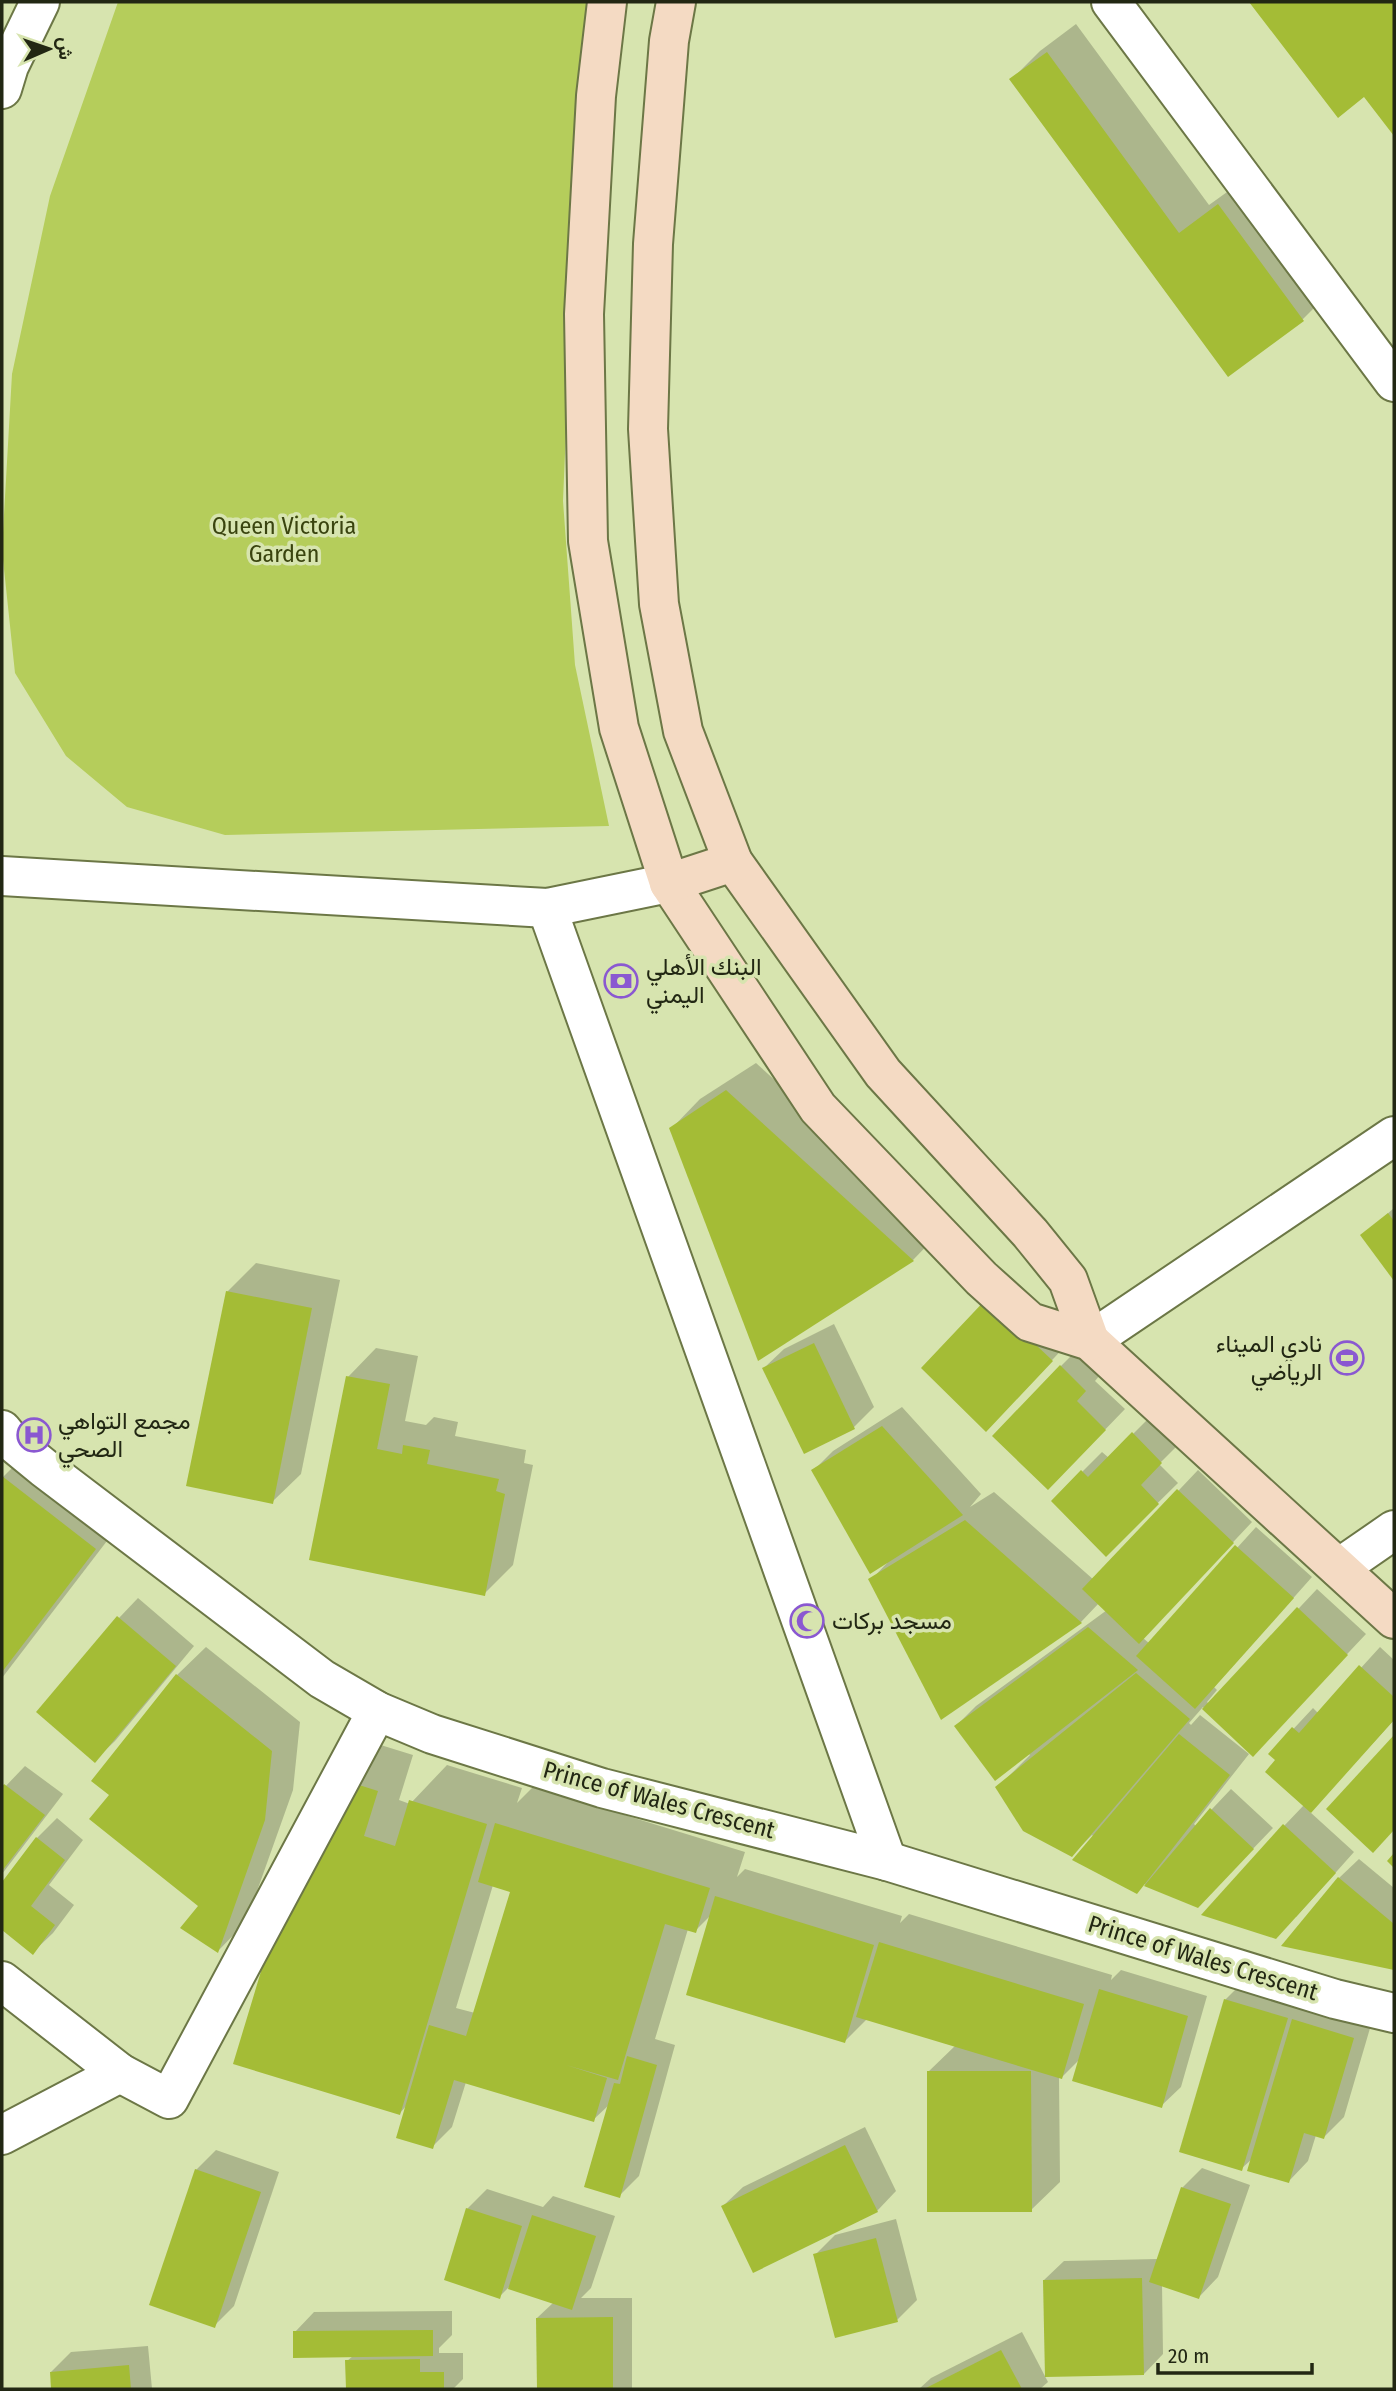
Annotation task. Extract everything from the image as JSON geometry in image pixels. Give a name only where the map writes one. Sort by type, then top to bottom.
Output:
[{"type":"main road","points":[[607,2],[596,96],[584,314],[588,541],[619,728],[669,883],[818,1108],[981,1278],[1030,1322],[1090,1341],[1394,1619]]},
{"type":"main road","points":[[676,2],[669,41],[653,244],[649,429],[659,604],[683,732],[733,862],[883,1073],[1030,1233],[1068,1280],[1090,1341]]},
{"type":"main road","points":[[669,883],[733,862]]},
{"type":"street","points":[[4,73],[40,2]]},
{"type":"street","points":[[1111,2],[1394,382]]},
{"type":"street","points":[[2,876],[547,908],[669,883]]},
{"type":"street","points":[[547,908],[887,1861]]},
{"type":"street","points":[[1090,1341],[1394,1136]]},
{"type":"street","name":"Prince of Wales Crescent","points":[[2,1430],[11,1441],[55,1476],[322,1679],[377,1711],[432,1734],[602,1788],[887,1861],[1335,1999],[1394,2013]]},
{"type":"street","points":[[1339,1568],[1394,1530]]},
{"type":"street","points":[[2,1981],[120,2073],[169,2099],[377,1711]]},
{"type":"street","points":[[2,2134],[120,2073]]},
{"type":"green space","name":"Queen Victoria Garden","points":[[118,2],[591,2],[575,216],[563,501],[575,665],[609,826],[225,835],[127,807],[66,756],[15,673],[2,550],[12,374],[50,196]]},
{"type":"building","points":[[1249,2],[1394,2],[1394,136],[1364,97],[1338,118]]},
{"type":"building","points":[[1047,52],[1179,233],[1218,204],[1304,321],[1228,377],[1009,79]]},
{"type":"building","points":[[726,1090],[914,1261],[758,1361],[669,1128]]},
{"type":"building","points":[[1388,1213],[1394,1221],[1394,1281],[1360,1235]]},
{"type":"building","points":[[226,1291],[312,1308],[273,1504],[186,1486]]},
{"type":"building","points":[[990,1295],[1018,1328],[1053,1361],[986,1432],[921,1368]]},
{"type":"building","points":[[814,1343],[855,1429],[804,1454],[762,1368]]},
{"type":"building","points":[[1060,1365],[1086,1391],[1077,1401],[1106,1430],[1048,1490],[992,1436]]},
{"type":"building","points":[[346,1376],[390,1384],[377,1449],[402,1454],[403,1445],[430,1450],[427,1464],[499,1479],[496,1491],[505,1494],[485,1596],[309,1560]]},
{"type":"building","points":[[882,1426],[963,1515],[870,1574],[811,1470]]},
{"type":"building","points":[[1132,1432],[1162,1463],[1141,1485],[1159,1504],[1106,1557],[1051,1501],[1081,1470],[1088,1477]]},
{"type":"building","points":[[2,1476],[96,1549],[2,1672]]},
{"type":"building","points":[[1177,1489],[1234,1543],[1139,1644],[1082,1589]]},
{"type":"building","points":[[965,1520],[1082,1623],[941,1720],[868,1579]]},
{"type":"building","points":[[1235,1545],[1294,1598],[1195,1709],[1136,1656]]},
{"type":"building","points":[[1297,1607],[1348,1655],[1253,1757],[1202,1709]]},
{"type":"building","points":[[117,1616],[176,1666],[95,1763],[36,1712]]},
{"type":"building","points":[[1088,1627],[1138,1670],[995,1781],[954,1726]]},
{"type":"building","points":[[1359,1665],[1394,1697],[1394,1720],[1311,1813],[1265,1772],[1275,1760],[1268,1754],[1292,1727],[1299,1733]]},
{"type":"building","points":[[1136,1673],[1190,1719],[1072,1857],[1023,1831],[995,1787]]},
{"type":"building","points":[[176,1674],[272,1751],[265,1820],[218,1953],[180,1928],[198,1906],[89,1819],[109,1795],[91,1781]]},
{"type":"building","points":[[1179,1734],[1230,1775],[1137,1894],[1072,1860]]},
{"type":"building","points":[[1394,1735],[1394,1830],[1373,1853],[1326,1809]]},
{"type":"building","points":[[321,1773],[378,1791],[364,1836],[395,1846],[409,1800],[487,1824],[400,2115],[233,2064]]},
{"type":"building","points":[[4,1784],[45,1815],[2,1871],[2,1787]]},
{"type":"building","points":[[1210,1808],[1254,1849],[1198,1908],[1144,1886]]},
{"type":"building","points":[[495,1823],[710,1888],[696,1933],[665,1924],[618,2080],[566,2065],[607,2078],[594,2122],[454,2080],[433,2149],[396,2138],[429,2025],[466,2036],[510,1892],[478,1882]]},
{"type":"building","points":[[1283,1824],[1336,1873],[1276,1939],[1201,1915]]},
{"type":"building","points":[[36,1837],[65,1860],[31,1906],[55,1925],[33,1955],[2,1930],[2,1882]]},
{"type":"building","points":[[1394,1853],[1394,1868],[1387,1861]]},
{"type":"building","points":[[1338,1877],[1394,1924],[1394,1970],[1281,1946]]},
{"type":"building","points":[[715,1896],[874,1945],[845,2043],[686,1995]]},
{"type":"building","points":[[879,1942],[1084,2004],[1062,2079],[856,2017]]},
{"type":"building","points":[[1099,1989],[1188,2016],[1162,2108],[1072,2081]]},
{"type":"building","points":[[1224,1999],[1288,2018],[1242,2171],[1179,2152]]},
{"type":"building","points":[[1292,2019],[1354,2038],[1324,2139],[1304,2133],[1289,2183],[1247,2171]]},
{"type":"building","points":[[627,2056],[657,2065],[620,2198],[584,2187],[614,2083],[620,2084]]},
{"type":"building","points":[[927,2071],[1031,2071],[1032,2212],[927,2212]]},
{"type":"building","points":[[845,2145],[878,2212],[753,2273],[721,2206]]},
{"type":"building","points":[[195,2169],[261,2192],[215,2328],[149,2305]]},
{"type":"building","points":[[1181,2187],[1231,2204],[1199,2299],[1149,2282]]},
{"type":"building","points":[[466,2208],[522,2226],[500,2299],[444,2280]]},
{"type":"building","points":[[532,2215],[596,2236],[572,2310],[508,2289]]},
{"type":"building","points":[[876,2238],[898,2322],[835,2338],[813,2254]]},
{"type":"building","points":[[1142,2278],[1144,2375],[1045,2377],[1043,2280]]},
{"type":"building","points":[[613,2317],[613,2389],[537,2389],[536,2318]]},
{"type":"building","points":[[433,2330],[433,2356],[293,2358],[293,2331]]},
{"type":"building","points":[[1001,2350],[1022,2389],[924,2389]]},
{"type":"building","points":[[420,2359],[420,2372],[444,2372],[444,2389],[346,2389],[345,2360]]},
{"type":"building","points":[[129,2365],[131,2389],[51,2389],[50,2372]]},
{"type":"place","name":"البنك الأهلي اليمني","points":[[621,981]]},
{"type":"place","name":"نادي الميناء الرياضي","points":[[1347,1358]]},
{"type":"place","name":"مجمع التواهي الصحي","points":[[34,1435]]},
{"type":"place","name":"مسجد بركات","points":[[807,1621]]}]
